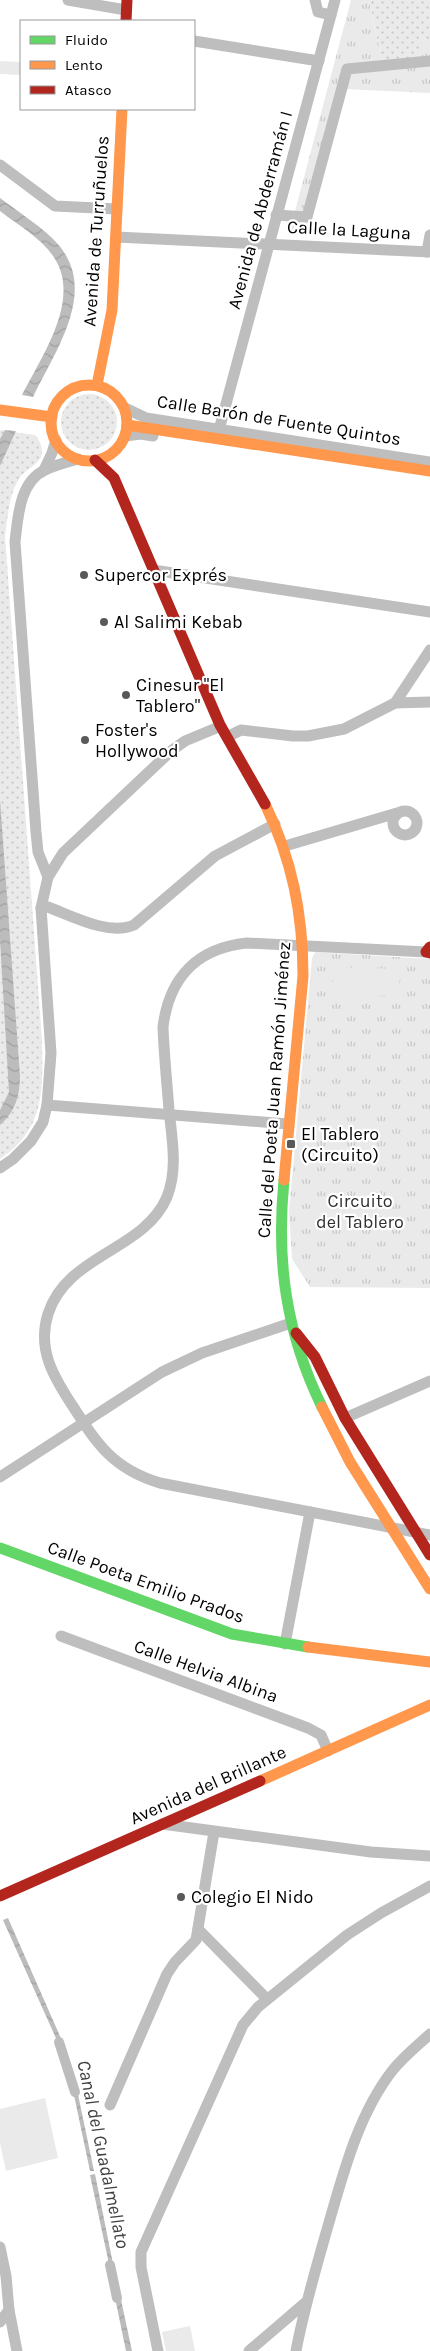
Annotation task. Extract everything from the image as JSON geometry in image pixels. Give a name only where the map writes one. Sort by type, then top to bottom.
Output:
[{"type":"main road","name":"Avenida de Turruñuelos","points":[[97,385],[112,310],[122,110]]},
{"type":"main road","points":[[97,385],[109,390],[118,398],[124,408],[126,431],[113,452],[96,460],[78,459],[68,454],[56,440],[52,429],[52,417],[58,402],[68,391],[81,386],[97,385]]},
{"type":"main road","points":[[0,410],[52,417]]},
{"type":"main road","name":"Calle Barón de Fuente Quintos","points":[[126,431],[430,471]]},
{"type":"main road","name":"Calle del Poeta Juan Ramón Jiménez","points":[[113,452],[114,478],[153,570],[221,726],[275,824],[292,865],[304,946],[303,976],[280,1211],[284,1280],[290,1323],[307,1376],[327,1421],[430,1589]]},
{"type":"main road","name":"Calle del Poeta Juan Ramón Jiménez","points":[[96,460],[114,478]]},
{"type":"main road","points":[[290,1323],[296,1334],[316,1357],[345,1418],[430,1555]]},
{"type":"main road","name":"Calle Poeta Emilio Prados","points":[[0,1548],[137,1597],[220,1631],[245,1638],[430,1662]]},
{"type":"main road","name":"Avenida del Brillante","points":[[0,1896],[430,1705]]},
{"type":"street","points":[[68,0],[126,10]]},
{"type":"street","points":[[315,0],[318,12],[331,15]]},
{"type":"street","name":"Avenida de Abderramán I","points":[[219,430],[335,0]]},
{"type":"street","points":[[195,41],[319,61]]},
{"type":"street","points":[[276,215],[307,217],[347,69],[430,61]]},
{"type":"street","points":[[0,165],[55,206],[117,209]]},
{"type":"street","points":[[429,252],[430,235]]},
{"type":"street","name":"Calle la Laguna","points":[[116,237],[429,252]]},
{"type":"street","name":"Calle Barón de Fuente Quintos","points":[[124,408],[141,416],[219,430],[430,462]]},
{"type":"street","name":"Calle Barón de Fuente Quintos","points":[[126,431],[430,478]]},
{"type":"street","points":[[44,470],[56,440]]},
{"type":"street","points":[[48,877],[38,852],[36,832],[15,548],[17,519],[24,492],[34,477],[44,470],[78,459]]},
{"type":"street","points":[[153,570],[430,612]]},
{"type":"street","points":[[395,703],[430,650]]},
{"type":"street","points":[[227,737],[241,730],[293,736],[327,733],[362,721],[395,703],[430,702]]},
{"type":"street","points":[[0,1168],[13,1159],[31,1141],[43,1122],[48,1105],[51,1053],[41,908],[48,877],[63,853],[171,751],[186,741],[221,726]]},
{"type":"street","points":[[285,846],[397,813]]},
{"type":"street","points":[[41,908],[48,907],[108,928],[124,929],[134,925],[215,856],[275,824]]},
{"type":"street","points":[[429,951],[247,943],[231,944],[207,954],[184,973],[172,989],[165,1007],[162,1027],[174,1168],[172,1183],[158,1212],[140,1230],[70,1277],[50,1307],[45,1326],[47,1360],[54,1377],[102,1449],[124,1468],[149,1480],[430,1535]]},
{"type":"street","points":[[48,1105],[288,1124]]},
{"type":"street","points":[[0,1478],[137,1386],[182,1362],[290,1323]]},
{"type":"street","points":[[345,1418],[430,1381]]},
{"type":"street","points":[[285,1644],[310,1512]]},
{"type":"street","name":"Calle Helvia Albina","points":[[61,1636],[308,1728],[321,1736],[328,1751]]},
{"type":"street","points":[[162,1824],[403,1855],[430,1856]]},
{"type":"street","points":[[110,2105],[167,1974],[175,1962],[196,1940],[214,1832]]},
{"type":"street","points":[[158,2351],[142,2267],[141,2252],[243,2025],[250,2015],[267,1999],[363,1924],[430,1886]]},
{"type":"street","points":[[198,1929],[267,1999]]},
{"type":"street","points":[[296,2351],[305,2303],[337,2196],[358,2136],[373,2101],[392,2071],[430,2034]]},
{"type":"street","points":[[0,2247],[17,2351]]},
{"type":"street","points":[[250,2351],[305,2303]]},
{"type":"street","points":[[0,2322],[9,2310]]},
{"type":"green space","points":[[351,0],[369,0],[382,62],[419,58],[420,36],[430,41],[430,93],[344,89],[307,230],[290,230]]},
{"type":"green space","points":[[369,0],[430,0],[430,41],[420,36],[420,58],[382,62]]},
{"type":"green space","points":[[0,61],[20,62],[20,75],[0,74]]},
{"type":"green space","points":[[84,394],[94,394],[109,402],[115,411],[117,422],[115,433],[109,442],[94,450],[84,450],[73,445],[66,438],[61,427],[61,417],[66,406],[73,399]]},
{"type":"green space","points":[[0,430],[35,435],[42,448],[39,460],[21,476],[14,489],[5,536],[42,1041],[42,1076],[38,1107],[26,1135],[0,1159]]},
{"type":"green space","name":"Circuito del Tablero","points":[[315,952],[430,959],[430,1288],[310,1287],[292,1259],[289,1212],[312,958]]},
{"type":"green space","points":[[333,967],[400,969],[399,995],[332,997]]},
{"type":"green space","points":[[45,2098],[58,2158],[6,2171],[0,2143],[0,2109]]},
{"type":"green space","points":[[190,2326],[195,2351],[166,2351],[162,2332]]},
{"type":"water","points":[[0,198],[51,237],[66,256],[74,275],[74,296],[63,337],[33,397],[22,395],[48,346],[61,310],[63,293],[62,275],[55,259],[44,245],[0,211]]},
{"type":"water","points":[[5,430],[16,431],[0,466],[0,439]]},
{"type":"water","points":[[0,800],[20,1076],[16,1103],[0,1125],[0,1110],[9,1092],[0,940]]},
{"type":"water","points":[[8,1918],[67,2052],[63,2054],[3,1920]]},
{"type":"water","points":[[75,2080],[94,2171],[90,2171],[71,2081]]},
{"type":"water","points":[[95,2174],[115,2274],[112,2278],[90,2175]]},
{"type":"water","points":[[117,2281],[132,2351],[126,2351],[113,2288]]},
{"type":"waterway","name":"Canal del Guadalmellato","points":[[59,2042],[75,2092]]},
{"type":"waterway","name":"Canal del Guadalmellato","points":[[110,2265],[117,2298]]},
{"type":"traffic: fast","points":[[284,1180],[282,1240],[287,1296],[300,1352],[322,1407]]},
{"type":"traffic: fast","points":[[0,1548],[232,1634],[308,1647]]},
{"type":"traffic: slow","points":[[97,385],[112,310],[122,110]]},
{"type":"traffic: slow","points":[[89,385],[103,388],[116,396],[124,409],[127,423],[124,437],[116,450],[103,458],[89,461],[75,458],[62,450],[54,437],[51,423],[54,409],[62,396],[75,388],[89,385]]},
{"type":"traffic: slow","points":[[0,410],[52,417]]},
{"type":"traffic: slow","points":[[127,425],[430,471]]},
{"type":"traffic: slow","points":[[265,804],[289,866],[301,931],[303,976],[284,1180]]},
{"type":"traffic: slow","points":[[322,1407],[350,1462],[430,1589]]},
{"type":"traffic: slow","points":[[308,1647],[430,1662]]},
{"type":"traffic: slow","points":[[260,1781],[430,1705]]},
{"type":"traffic: jam","points":[[126,20],[127,0]]},
{"type":"traffic: jam","points":[[95,460],[114,478],[220,725],[265,804]]},
{"type":"traffic: jam","points":[[430,947],[426,952],[430,953]]},
{"type":"traffic: jam","points":[[296,1333],[315,1357],[345,1418],[430,1555]]},
{"type":"traffic: jam","points":[[0,1896],[260,1781]]},
{"type":"place","name":"Supercor Exprés","points":[[84,575]]},
{"type":"place","name":"Al Salimi Kebab","points":[[104,622]]},
{"type":"place","name":"Cinesur \"El Tablero\"","points":[[126,695]]},
{"type":"place","name":"Foster's Hollywood","points":[[85,740]]},
{"type":"place","name":"El Tablero (Circuito)","points":[[291,1144]]},
{"type":"place","name":"Colegio El Nido","points":[[181,1897]]}]
